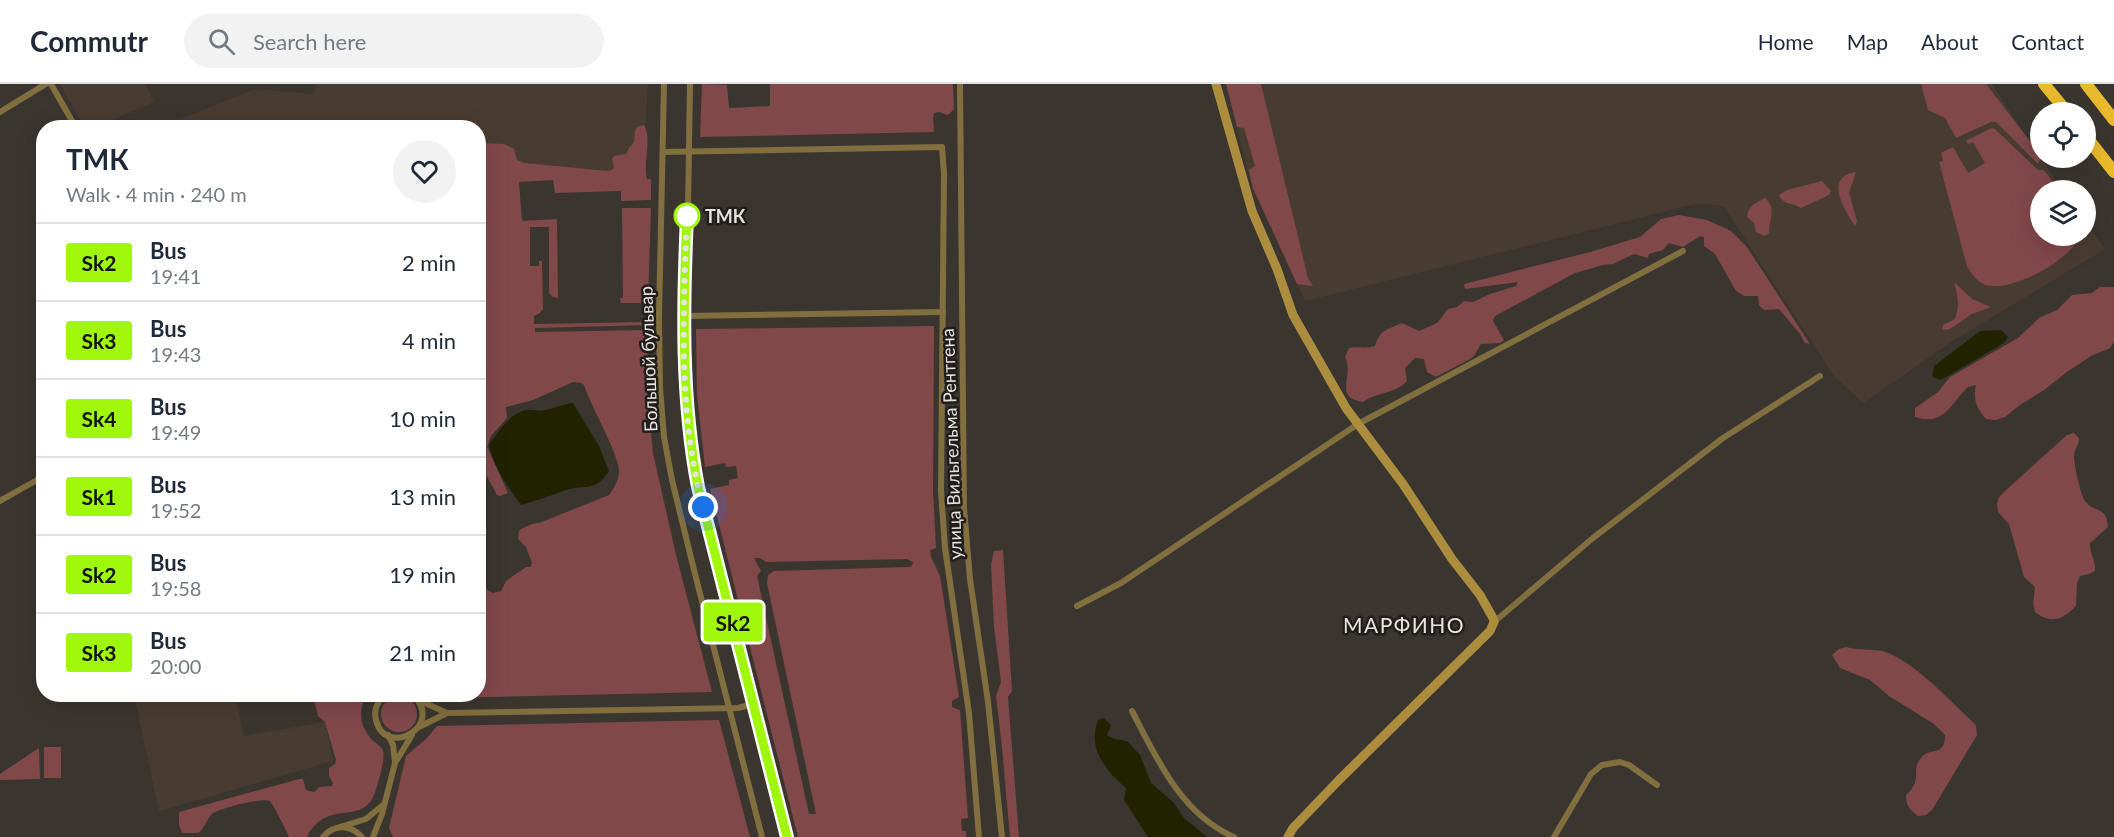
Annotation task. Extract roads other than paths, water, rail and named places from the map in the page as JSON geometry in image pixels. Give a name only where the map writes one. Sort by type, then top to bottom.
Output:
[{"type":"highway","points":[[2044,84],[2059,102]]},
{"type":"highway","points":[[2090,89],[2114,120]]},
{"type":"highway","points":[[2096,149],[2114,172]]},
{"type":"street","points":[[0,112],[46,84]]},
{"type":"street","points":[[51,84],[71,120]]},
{"type":"street","name":"Большой бульвар","points":[[664,84],[660,376],[664,437],[672,480],[762,837]]},
{"type":"street","name":"Большой бульвар","points":[[690,84],[685,397],[692,457],[787,837]]},
{"type":"street","name":"улица Вильгельма Рентгена","points":[[960,84],[964,508],[970,579],[988,702],[1002,837]]},
{"type":"street","points":[[1216,84],[1252,211],[1277,269],[1293,315],[1337,393],[1403,484],[1452,559],[1480,595],[1494,622]]},
{"type":"street","name":"улица Вильгельма Рентгена","points":[[688,152],[942,147],[944,174],[941,491],[944,539],[968,702],[979,837]]},
{"type":"street","points":[[663,152],[688,152]]},
{"type":"street","points":[[1077,606],[1121,583],[1358,424],[1683,251]]},
{"type":"street","points":[[685,316],[943,312]]},
{"type":"street","points":[[1288,837],[1293,828],[1339,780],[1490,631],[1494,622],[1593,538],[1714,445],[1820,376]]},
{"type":"street","points":[[0,501],[36,481]]},
{"type":"street","points":[[373,837],[386,802],[395,763],[393,745],[375,719],[379,702]]},
{"type":"street","points":[[395,763],[417,729],[423,712],[418,702]]},
{"type":"street","points":[[425,702],[447,713]]},
{"type":"street","points":[[388,735],[402,738],[447,713],[728,708],[753,704]]},
{"type":"street","points":[[1132,711],[1179,794],[1202,818],[1234,837]]},
{"type":"street","points":[[1554,837],[1591,774],[1602,765],[1620,762],[1629,765],[1657,785]]},
{"type":"street","points":[[323,837],[330,830],[366,819],[386,802]]},
{"type":"street","points":[[340,827],[352,829],[362,837]]},
{"type":"place","name":"ТМК","points":[[687,216]]},
{"type":"district","name":"МАРФИНО","points":[[1404,624]]}]
